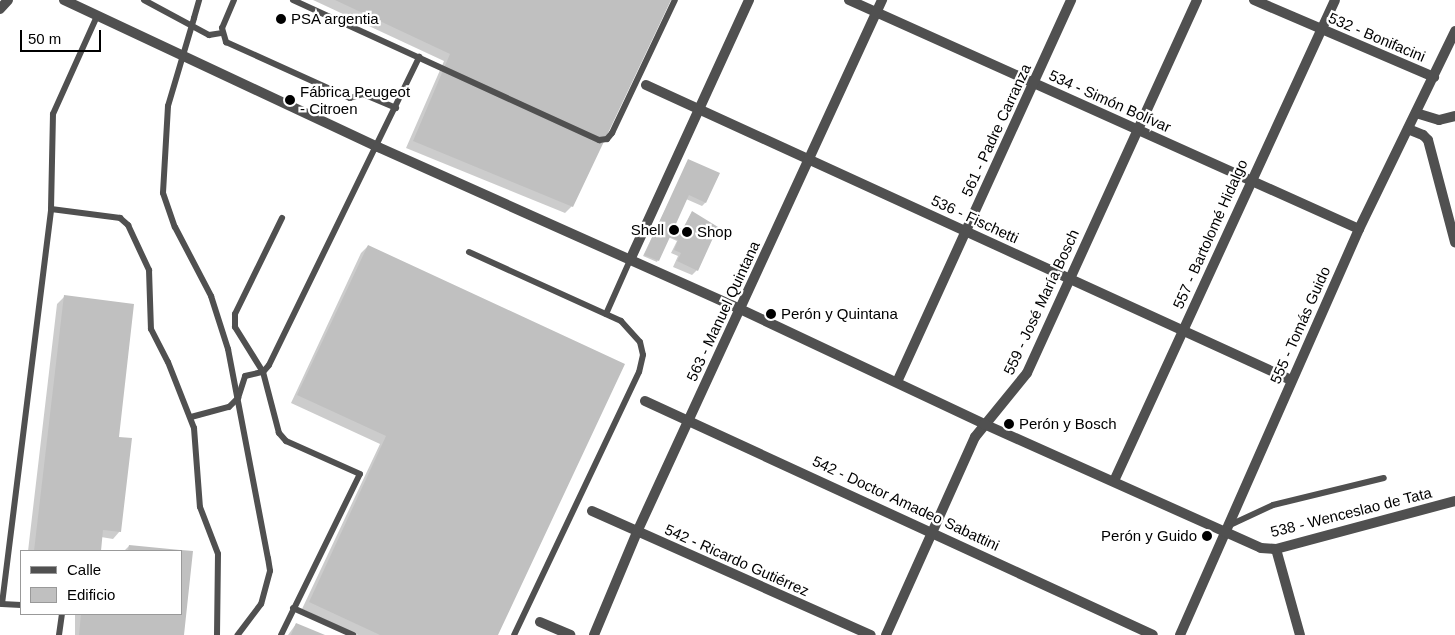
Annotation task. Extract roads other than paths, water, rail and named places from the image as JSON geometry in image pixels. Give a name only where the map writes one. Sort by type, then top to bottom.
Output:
[{"type":"street","points":[[0,9],[8,0]]},
{"type":"street","name":"538 - Wenceslao de Tata","points":[[64,0],[378,147],[740,308],[984,424],[1228,529],[1261,548],[1276,549],[1455,501]]},
{"type":"street","points":[[630,260],[749,0]]},
{"type":"street","name":"534 - Simón Bolívar","points":[[849,0],[1359,229]]},
{"type":"street","name":"563 - Manuel Quintana","points":[[594,635],[637,532],[882,0]]},
{"type":"street","name":"561 - Padre Carranza","points":[[897,382],[1071,0]]},
{"type":"street","name":"559 - José María Bosch","points":[[886,635],[984,424],[1023,380],[1197,0]]},
{"type":"street","name":"532 - Bonifacini","points":[[1254,0],[1434,77]]},
{"type":"street","name":"557 - Bartolomé Hidalgo","points":[[1114,481],[1319,29],[1335,0]]},
{"type":"street","name":"555 - Tomás Guido","points":[[1180,635],[1359,229],[1455,31]]},
{"type":"street","name":"536 - Fischetti","points":[[646,85],[1291,380]]},
{"type":"street","points":[[1416,113],[1431,119],[1455,116]]},
{"type":"street","points":[[1408,129],[1423,135],[1428,140],[1455,242]]},
{"type":"street","name":"542 - Doctor Amadeo Sabattini","points":[[645,402],[690,420],[1153,635]]},
{"type":"street","name":"542 - Ricardo Gutiérrez","points":[[592,510],[637,532],[871,635]]},
{"type":"street","points":[[1276,549],[1300,635]]},
{"type":"street","points":[[540,622],[570,635]]},
{"type":"lane","points":[[144,0],[209,35],[221,33]]},
{"type":"lane","points":[[198,0],[168,106],[163,193],[171,218],[212,296],[228,349],[270,571],[261,604],[238,635]]},
{"type":"lane","points":[[221,33],[234,0]]},
{"type":"lane","points":[[293,0],[598,140],[607,139],[675,0]]},
{"type":"lane","points":[[20,606],[2,604],[52,209],[53,114],[97,16]]},
{"type":"lane","points":[[221,33],[226,42],[350,98],[363,94],[396,108]]},
{"type":"lane","points":[[191,417],[229,407],[238,398],[245,376],[262,372],[378,147],[419,57]]},
{"type":"lane","points":[[52,209],[112,216],[128,225],[149,270],[151,329],[191,417],[197,441],[200,507],[218,554],[217,635]]},
{"type":"lane","points":[[281,635],[360,474],[286,441],[277,428],[262,372],[241,340],[235,327],[235,314],[282,218]]},
{"type":"lane","points":[[469,252],[606,314],[631,329],[640,342],[643,355],[639,372],[514,635]]},
{"type":"lane","points":[[606,314],[630,260]]},
{"type":"lane","points":[[1228,529],[1273,505],[1384,478]]},
{"type":"lane","points":[[293,608],[353,635]]},
{"type":"lane","points":[[59,635],[62,615]]},
{"type":"place","name":"PSA argentia","points":[[281,19]]},
{"type":"place","name":"Fábrica Peugeot - Citroen","points":[[290,100]]},
{"type":"place","name":"Shell","points":[[674,230]]},
{"type":"place","name":"Shop","points":[[687,232]]},
{"type":"place","name":"Perón y Quintana","points":[[771,314]]},
{"type":"place","name":"Perón y Bosch","points":[[1009,424]]},
{"type":"place","name":"Perón y Guido","points":[[1207,536]]}]
